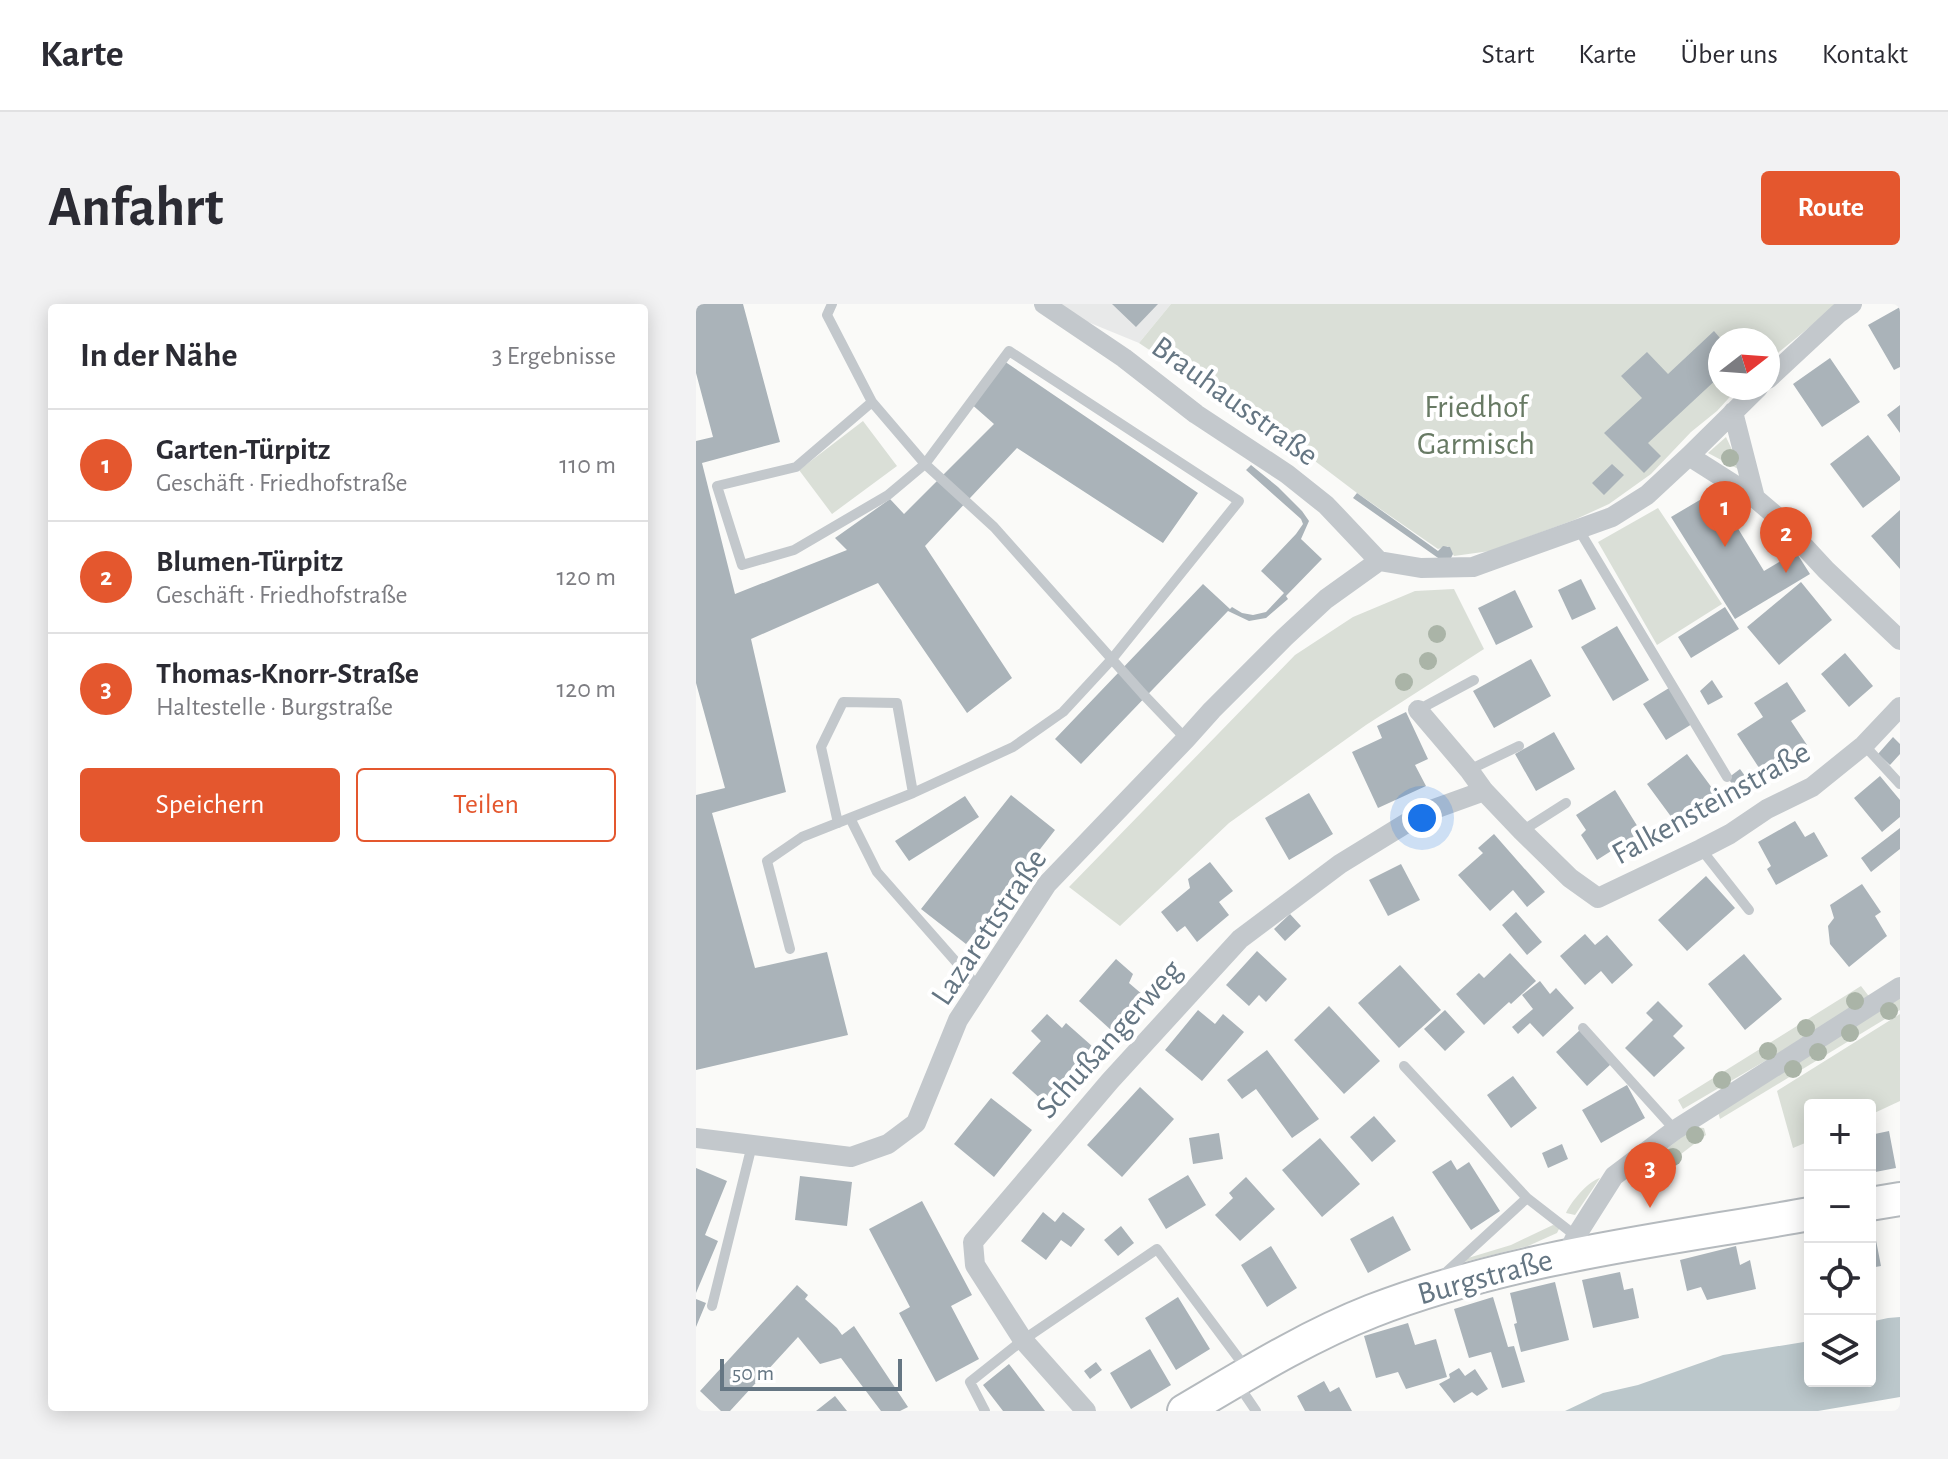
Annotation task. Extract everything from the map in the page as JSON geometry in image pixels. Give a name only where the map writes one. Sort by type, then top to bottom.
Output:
[{"type":"main road","points":[[1876,1203],[1900,1199]]},
{"type":"main road","name":"Burgstraße","points":[[1184,1411],[1297,1345],[1369,1312],[1425,1292],[1572,1246],[1804,1215]]},
{"type":"street","name":"Brauhausstraße","points":[[1044,304],[1124,358],[1196,414],[1287,474],[1326,505],[1379,561]]},
{"type":"street","points":[[1780,368],[1852,304]]},
{"type":"street","points":[[1379,561],[1421,568],[1473,567],[1612,517],[1647,495],[1746,400]]},
{"type":"street","points":[[1733,412],[1755,498]]},
{"type":"street","points":[[1689,456],[1755,498],[1776,516],[1826,570],[1900,640]]},
{"type":"street","name":"Lazarettstraße","points":[[696,1138],[851,1157],[888,1144],[916,1123],[958,1020],[1047,884],[1212,710],[1326,599],[1379,561]]},
{"type":"street","name":"Falkensteinstraße","points":[[1418,710],[1484,791],[1522,831],[1570,878],[1598,898],[1730,834],[1767,809],[1812,787],[1864,745],[1900,707]]},
{"type":"street","name":"Schußangerweg","points":[[1086,1411],[1023,1340],[975,1265],[973,1242],[1110,1081],[1240,939],[1340,864],[1423,813],[1484,791]]},
{"type":"street","points":[[1572,1246],[1614,1176],[1675,1130],[1721,1110],[1900,987]]},
{"type":"lane","points":[[832,304],[827,315],[872,402],[925,464],[994,527],[1186,739]]},
{"type":"lane","points":[[790,949],[767,861],[802,837],[913,793],[1013,747],[1063,712],[1112,659],[1239,501],[1009,351],[925,464],[888,495],[794,550],[742,565],[717,486],[796,467],[872,402]]},
{"type":"lane","points":[[1579,530],[1727,777]]},
{"type":"lane","points":[[1418,710],[1474,680]]},
{"type":"lane","points":[[838,823],[821,747],[843,702],[897,703],[913,793]]},
{"type":"lane","points":[[1864,745],[1900,784]]},
{"type":"lane","points":[[1469,770],[1519,746]]},
{"type":"lane","points":[[1522,831],[1566,803]]},
{"type":"lane","points":[[850,818],[877,872],[979,988]]},
{"type":"lane","points":[[1701,849],[1749,910]]},
{"type":"lane","points":[[1583,1028],[1675,1130]]},
{"type":"lane","points":[[1404,1066],[1572,1246]]},
{"type":"lane","points":[[712,1306],[752,1145]]},
{"type":"lane","points":[[1425,1292],[1527,1198]]},
{"type":"lane","points":[[985,1411],[970,1382],[1023,1340],[1157,1249],[1242,1376],[1256,1411]]},
{"type":"shaded area","points":[[1044,304],[1171,304],[1139,343]]},
{"type":"shaded area","points":[[1900,1317],[1900,1397],[1818,1411],[1565,1411],[1603,1393],[1638,1385],[1723,1355],[1804,1342],[1804,1387],[1876,1387],[1876,1321]]},
{"type":"green space","name":"Friedhof Garmisch","points":[[1171,304],[1838,304],[1780,351],[1780,328],[1708,328],[1708,400],[1727,400],[1651,474],[1609,504],[1574,520],[1490,551],[1454,556],[1448,546],[1438,549],[1307,455],[1139,343]]},
{"type":"green space","points":[[863,421],[897,466],[832,514],[799,470]]},
{"type":"green space","points":[[1726,437],[1742,471],[1708,453]]},
{"type":"green space","points":[[1658,508],[1722,604],[1657,645],[1598,542]]},
{"type":"green space","points":[[1454,589],[1484,649],[1366,725],[1229,823],[1120,926],[1069,887],[1295,655],[1353,617],[1415,591]]},
{"type":"green space","points":[[1861,986],[1871,999],[1683,1109],[1678,1100]]},
{"type":"green space","points":[[1900,996],[1900,1010],[1720,1119],[1718,1112]]},
{"type":"green space","points":[[1900,1014],[1900,1101],[1876,1112],[1876,1099],[1804,1099],[1804,1143],[1793,1148],[1777,1091]]},
{"type":"green space","points":[[1694,1127],[1704,1128],[1706,1135],[1660,1170],[1651,1164],[1658,1156]]},
{"type":"green space","points":[[1600,1178],[1575,1215],[1566,1213],[1580,1192]]},
{"type":"green space","points":[[1553,1225],[1560,1227],[1557,1233],[1528,1246],[1464,1262],[1468,1258],[1511,1245]]},
{"type":"building","points":[[696,304],[743,304],[780,442],[702,463],[735,594],[847,550],[835,538],[890,499],[904,514],[994,424],[969,402],[1001,359],[1198,493],[1163,543],[1017,448],[925,546],[1012,678],[967,713],[878,583],[751,639],[786,792],[712,813],[755,968],[827,952],[848,1035],[696,1070],[696,795],[725,788],[696,683],[696,441],[713,437],[696,373]]},
{"type":"building","points":[[1112,304],[1158,304],[1136,327]]},
{"type":"building","points":[[1900,307],[1900,367],[1894,370],[1868,325]]},
{"type":"building","points":[[1708,337],[1708,387],[1648,443],[1661,456],[1644,473],[1604,433],[1642,398],[1621,376],[1647,352],[1668,374]]},
{"type":"building","points":[[1830,358],[1860,402],[1822,427],[1793,384]]},
{"type":"building","points":[[1900,405],[1900,433],[1887,415]]},
{"type":"building","points":[[1293,435],[1299,441],[1293,447],[1287,441]]},
{"type":"building","points":[[1868,435],[1900,480],[1863,508],[1830,464]]},
{"type":"building","points":[[1612,464],[1624,475],[1604,495],[1592,483]]},
{"type":"building","points":[[1251,465],[1302,511],[1309,521],[1301,539],[1322,559],[1286,596],[1288,599],[1266,618],[1249,621],[1228,611],[1081,764],[1055,739],[1203,584],[1230,609],[1232,607],[1253,615],[1266,612],[1284,593],[1261,571],[1303,524],[1246,470]]},
{"type":"building","points":[[1715,491],[1764,571],[1796,552],[1810,574],[1735,619],[1671,517]]},
{"type":"building","points":[[1357,493],[1438,551],[1443,546],[1450,547],[1451,558],[1441,560],[1353,498]]},
{"type":"building","points":[[1900,510],[1900,569],[1871,536]]},
{"type":"building","points":[[1581,579],[1596,609],[1572,620],[1558,590]]},
{"type":"building","points":[[1801,582],[1832,620],[1779,665],[1747,627]]},
{"type":"building","points":[[1515,590],[1533,627],[1496,645],[1478,608]]},
{"type":"building","points":[[1725,607],[1739,629],[1691,658],[1678,637]]},
{"type":"building","points":[[1617,626],[1649,680],[1613,701],[1581,647]]},
{"type":"building","points":[[1845,653],[1873,686],[1849,707],[1821,674]]},
{"type":"building","points":[[1531,659],[1551,696],[1494,728],[1473,691]]},
{"type":"building","points":[[1712,680],[1723,697],[1708,705],[1700,691]]},
{"type":"building","points":[[1787,682],[1806,711],[1791,721],[1807,745],[1763,774],[1737,734],[1763,717],[1754,703]]},
{"type":"building","points":[[1669,688],[1692,724],[1666,740],[1643,704]]},
{"type":"building","points":[[1406,712],[1428,759],[1415,765],[1426,786],[1378,808],[1352,752],[1382,738],[1377,726]]},
{"type":"building","points":[[1554,732],[1575,769],[1536,791],[1515,754]]},
{"type":"building","points":[[1893,737],[1900,744],[1900,754],[1890,765],[1878,754]]},
{"type":"building","points":[[1687,754],[1715,792],[1675,822],[1647,784]]},
{"type":"building","points":[[1740,769],[1753,787],[1740,796],[1728,778]]},
{"type":"building","points":[[1880,776],[1900,800],[1900,817],[1882,832],[1854,798]]},
{"type":"building","points":[[1615,790],[1641,832],[1597,860],[1581,835],[1586,830],[1576,815]]},
{"type":"building","points":[[1309,793],[1333,834],[1289,860],[1265,818]]},
{"type":"building","points":[[1011,795],[1055,830],[966,944],[921,909]]},
{"type":"building","points":[[965,796],[979,817],[909,861],[895,841]]},
{"type":"building","points":[[1795,821],[1805,837],[1814,832],[1828,856],[1776,885],[1767,869],[1771,866],[1758,842]]},
{"type":"building","points":[[1900,828],[1900,849],[1871,872],[1861,858]]},
{"type":"building","points":[[1494,834],[1545,892],[1527,907],[1513,890],[1490,911],[1458,875],[1483,853],[1478,848]]},
{"type":"building","points":[[1210,862],[1233,891],[1219,902],[1229,915],[1197,942],[1185,926],[1177,932],[1161,912],[1190,888],[1188,879]]},
{"type":"building","points":[[1401,864],[1420,900],[1388,916],[1369,880]]},
{"type":"building","points":[[1706,876],[1735,908],[1687,951],[1658,920]]},
{"type":"building","points":[[1862,884],[1881,912],[1875,916],[1887,936],[1849,967],[1830,944],[1828,926],[1834,918],[1830,905]]},
{"type":"building","points":[[1516,912],[1542,942],[1527,955],[1502,925]]},
{"type":"building","points":[[1290,914],[1301,926],[1285,941],[1274,929]]},
{"type":"building","points":[[1585,934],[1595,945],[1607,935],[1633,965],[1612,984],[1601,971],[1585,985],[1560,956]]},
{"type":"building","points":[[1257,951],[1287,979],[1266,1002],[1259,995],[1249,1006],[1226,985]]},
{"type":"building","points":[[1510,953],[1536,981],[1484,1025],[1456,994],[1479,973],[1484,978]]},
{"type":"building","points":[[1744,954],[1782,999],[1745,1030],[1708,984]]},
{"type":"building","points":[[1116,959],[1133,974],[1129,983],[1143,995],[1111,1030],[1079,1001]]},
{"type":"building","points":[[1400,965],[1441,1010],[1399,1048],[1358,1003]]},
{"type":"building","points":[[1540,981],[1550,994],[1556,988],[1574,1008],[1543,1037],[1530,1023],[1518,1034],[1512,1027],[1533,1009],[1522,995]]},
{"type":"building","points":[[1658,1001],[1683,1026],[1673,1036],[1685,1048],[1654,1077],[1625,1048],[1653,1020],[1646,1013]]},
{"type":"building","points":[[1329,1006],[1380,1061],[1344,1094],[1294,1040]]},
{"type":"building","points":[[1198,1010],[1215,1024],[1223,1014],[1244,1032],[1202,1081],[1165,1050]]},
{"type":"building","points":[[1445,1010],[1465,1032],[1445,1051],[1424,1029]]},
{"type":"building","points":[[1047,1014],[1062,1028],[1066,1023],[1092,1046],[1043,1101],[1012,1073],[1041,1041],[1031,1031]]},
{"type":"building","points":[[1580,1030],[1611,1064],[1587,1086],[1556,1052]]},
{"type":"building","points":[[1267,1050],[1319,1119],[1292,1138],[1256,1089],[1242,1099],[1227,1080]]},
{"type":"building","points":[[1513,1076],[1537,1108],[1511,1128],[1487,1095]]},
{"type":"building","points":[[1627,1085],[1645,1118],[1601,1143],[1582,1110]]},
{"type":"building","points":[[1140,1087],[1174,1119],[1122,1177],[1087,1145]]},
{"type":"building","points":[[991,1098],[1032,1130],[994,1177],[954,1144]]},
{"type":"building","points":[[1374,1116],[1396,1141],[1372,1162],[1350,1137]]},
{"type":"building","points":[[1889,1131],[1896,1168],[1876,1172],[1876,1134]]},
{"type":"building","points":[[1219,1133],[1223,1159],[1193,1164],[1189,1138]]},
{"type":"building","points":[[1320,1138],[1360,1184],[1322,1217],[1282,1170]]},
{"type":"building","points":[[1562,1144],[1568,1159],[1548,1168],[1542,1153]]},
{"type":"building","points":[[1451,1160],[1457,1170],[1469,1162],[1500,1211],[1471,1230],[1432,1172]]},
{"type":"building","points":[[696,1168],[727,1181],[705,1235],[718,1241],[696,1293]]},
{"type":"building","points":[[1188,1175],[1206,1205],[1166,1229],[1148,1199]]},
{"type":"building","points":[[800,1176],[852,1182],[847,1226],[795,1220]]},
{"type":"building","points":[[1246,1177],[1275,1209],[1240,1241],[1215,1215],[1233,1198],[1229,1193]]},
{"type":"building","points":[[922,1201],[972,1295],[951,1306],[979,1359],[936,1382],[899,1313],[910,1307],[869,1229]]},
{"type":"building","points":[[1043,1212],[1055,1222],[1063,1212],[1085,1229],[1071,1247],[1061,1240],[1046,1260],[1021,1241]]},
{"type":"building","points":[[1393,1216],[1411,1250],[1368,1273],[1350,1239]]},
{"type":"building","points":[[1121,1226],[1134,1243],[1118,1256],[1104,1240]]},
{"type":"building","points":[[1876,1240],[1881,1266],[1876,1267]]},
{"type":"building","points":[[1271,1246],[1297,1288],[1267,1307],[1241,1265]]},
{"type":"building","points":[[1736,1246],[1740,1265],[1750,1260],[1756,1289],[1707,1300],[1701,1287],[1687,1291],[1680,1260]]},
{"type":"building","points":[[1620,1272],[1624,1290],[1633,1288],[1639,1318],[1593,1328],[1582,1280]]},
{"type":"building","points":[[1555,1282],[1569,1340],[1521,1352],[1510,1293]]},
{"type":"building","points":[[797,1285],[808,1295],[805,1299],[842,1335],[854,1326],[908,1407],[900,1411],[881,1411],[841,1358],[820,1364],[798,1337],[730,1411],[721,1411],[700,1391]]},
{"type":"building","points":[[1178,1297],[1210,1349],[1176,1370],[1145,1318]]},
{"type":"building","points":[[1493,1297],[1508,1347],[1514,1346],[1525,1382],[1502,1388],[1491,1352],[1469,1358],[1454,1309]]},
{"type":"building","points":[[696,1299],[706,1303],[696,1327]]},
{"type":"building","points":[[1408,1323],[1415,1345],[1436,1339],[1447,1377],[1406,1389],[1398,1372],[1376,1378],[1364,1336]]},
{"type":"building","points":[[1150,1349],[1171,1385],[1131,1409],[1110,1373]]},
{"type":"building","points":[[1096,1362],[1102,1370],[1090,1379],[1084,1371]]},
{"type":"building","points":[[1009,1364],[1045,1411],[1003,1411],[983,1385]]},
{"type":"building","points":[[1459,1368],[1465,1376],[1475,1369],[1488,1389],[1477,1396],[1472,1392],[1454,1403],[1439,1384]]},
{"type":"building","points":[[1324,1381],[1330,1392],[1339,1387],[1352,1411],[1305,1411],[1297,1396]]},
{"type":"building","points":[[835,1396],[847,1411],[816,1411]]},
{"type":"place","name":"Garten-Türpitz","points":[[1725,547]]},
{"type":"place","name":"Blumen-Türpitz","points":[[1786,573]]},
{"type":"place","name":"Thomas-Knorr-Straße","points":[[1650,1208]]}]
